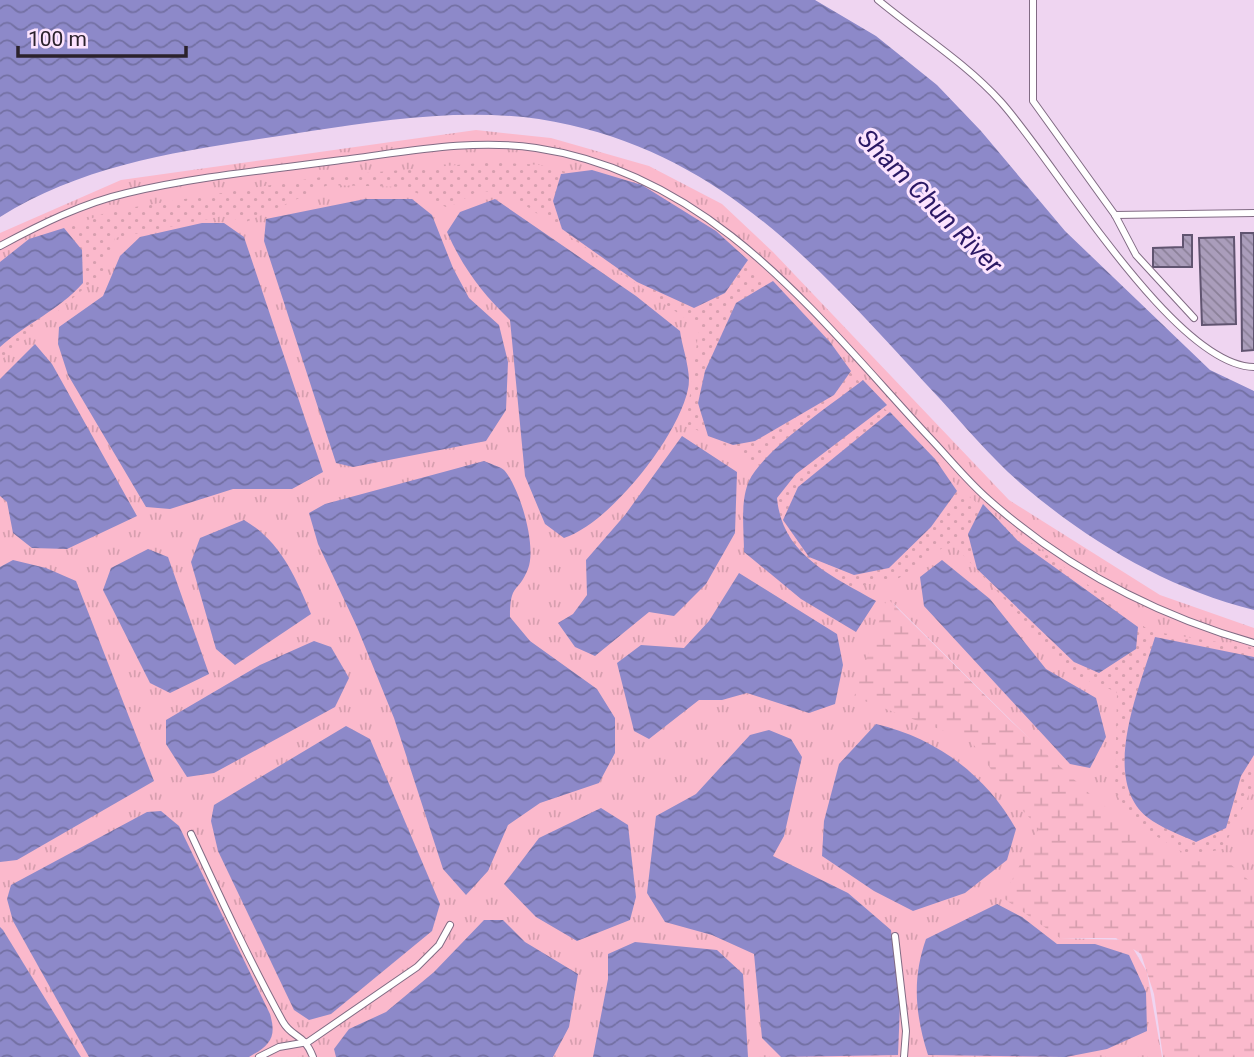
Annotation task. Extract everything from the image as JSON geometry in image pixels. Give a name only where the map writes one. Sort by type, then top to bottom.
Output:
[{"type":"lane","points":[[878,0],[964,66],[1001,102],[1147,294],[1190,334],[1226,359],[1240,367],[1254,367]]},
{"type":"lane","points":[[1033,0],[1034,101],[1115,215],[1136,255],[1194,318]]},
{"type":"lane","points":[[0,246],[61,216],[125,193],[272,169],[477,144],[537,148],[644,178],[694,207],[753,250],[987,498],[1046,547],[1127,596],[1216,632],[1254,643]]},
{"type":"lane","points":[[1115,215],[1254,213]]},
{"type":"lane","points":[[191,834],[242,944],[286,1026],[308,1042],[313,1057]]},
{"type":"lane","points":[[259,1057],[279,1047],[308,1042],[417,967],[439,945],[450,925]]},
{"type":"lane","points":[[895,936],[906,1031],[904,1057]]},
{"type":"green space","points":[[476,130],[551,138],[649,166],[722,204],[773,252],[1009,500],[1160,595],[1254,628],[1254,962],[893,603],[1052,832],[1060,938],[1128,940],[1147,972],[1162,1057],[0,1057],[0,233],[121,180]]},
{"type":"green space","points":[[491,162],[540,165],[641,192],[755,271],[964,493],[1150,631],[1254,648],[1254,784],[1223,849],[1189,856],[1141,827],[1115,793],[1117,692],[1076,676],[951,542],[899,578],[855,587],[805,575],[770,510],[773,479],[755,462],[686,424],[699,328],[515,198],[480,190],[448,208],[404,187],[328,185],[246,222],[223,216],[115,238],[103,272],[0,361],[0,270],[31,243],[110,211],[321,177]]},
{"type":"green space","points":[[887,598],[1013,723],[1092,796],[1138,833],[1181,861],[1228,862],[1254,885],[1254,1057],[1163,1057],[1154,994],[1141,954],[1116,938],[1060,938],[999,895],[1011,882],[1039,828],[1012,799],[971,741],[854,697]]},
{"type":"water","name":"Sham Chun River","points":[[0,0],[815,0],[876,36],[937,85],[981,131],[1065,231],[1210,370],[1254,391],[1254,610],[1192,590],[1162,577],[1078,528],[993,457],[860,313],[776,232],[731,197],[682,167],[629,143],[570,125],[537,119],[473,115],[408,118],[231,143],[151,158],[73,181],[0,217]]},
{"type":"water","points":[[592,170],[642,185],[716,231],[748,260],[725,293],[694,308],[637,282],[562,229],[553,201],[561,174]]},
{"type":"water","points":[[365,199],[412,199],[432,215],[453,268],[469,298],[499,325],[508,362],[506,410],[486,441],[353,467],[336,463],[264,241],[266,219]]},
{"type":"water","points":[[495,199],[636,296],[680,331],[686,360],[689,383],[682,409],[656,453],[621,497],[582,529],[564,538],[545,524],[525,476],[510,320],[474,279],[447,232],[460,212]]},
{"type":"water","points":[[202,223],[224,223],[244,237],[323,472],[292,489],[233,489],[170,509],[146,507],[68,375],[58,344],[59,327],[103,296],[120,256],[140,237]]},
{"type":"water","points":[[64,228],[82,250],[83,283],[0,347],[0,262],[29,239]]},
{"type":"water","points":[[773,281],[830,342],[851,371],[834,395],[755,441],[733,445],[708,436],[698,403],[705,371],[736,303]]},
{"type":"water","points":[[35,344],[52,364],[137,516],[67,549],[32,548],[13,533],[7,502],[0,496],[0,379]]},
{"type":"water","points":[[863,380],[887,405],[796,474],[777,498],[788,535],[799,549],[812,562],[876,601],[856,632],[801,599],[744,552],[743,516],[746,489],[757,468],[784,441]]},
{"type":"water","points":[[890,412],[935,459],[957,491],[931,527],[889,568],[854,575],[809,557],[783,520],[798,487]]},
{"type":"water","points":[[682,436],[737,472],[735,533],[706,584],[674,616],[649,612],[595,656],[575,647],[558,623],[573,614],[587,595],[586,560],[625,515]]},
{"type":"water","points":[[484,461],[504,470],[510,478],[529,532],[528,569],[511,598],[510,617],[530,641],[597,689],[615,718],[615,753],[599,783],[540,803],[508,825],[488,871],[466,895],[443,869],[394,718],[357,627],[318,544],[309,513],[325,504]]},
{"type":"water","points":[[983,504],[1018,541],[1138,627],[1136,649],[1099,673],[1074,662],[977,569],[968,534]]},
{"type":"water","points":[[244,520],[277,549],[292,573],[311,614],[235,665],[216,649],[191,562],[200,538]]},
{"type":"water","points":[[148,549],[168,557],[209,674],[170,693],[150,683],[103,590],[111,568]]},
{"type":"water","points":[[13,560],[46,568],[76,581],[154,781],[17,860],[0,862],[0,567]]},
{"type":"water","points":[[942,560],[990,599],[1046,669],[1096,698],[1106,737],[1090,768],[1070,764],[924,606],[920,577]]},
{"type":"water","points":[[739,573],[837,634],[843,665],[835,704],[809,713],[747,693],[722,700],[699,700],[649,739],[634,731],[617,663],[641,645],[684,648],[709,621]]},
{"type":"water","points":[[1155,637],[1254,657],[1254,755],[1241,776],[1226,828],[1196,842],[1147,817],[1133,800],[1126,779],[1128,730]]},
{"type":"water","points":[[314,641],[331,647],[349,678],[335,707],[214,773],[187,777],[166,744],[166,720],[260,665]]},
{"type":"water","points":[[876,724],[919,739],[957,762],[990,792],[1016,829],[1007,860],[965,893],[913,911],[874,891],[822,856],[824,821],[839,764]]},
{"type":"water","points":[[346,726],[370,739],[440,904],[432,931],[331,1014],[309,1020],[294,1010],[218,851],[211,821],[214,805]]},
{"type":"water","points":[[769,730],[791,739],[802,757],[784,836],[773,856],[848,893],[891,930],[900,1005],[898,1055],[781,1057],[762,1038],[754,954],[712,935],[665,922],[647,893],[656,816],[696,794],[750,735]]},
{"type":"water","points":[[601,808],[628,825],[636,897],[630,920],[577,941],[536,917],[504,884],[539,838]]},
{"type":"water","points":[[161,811],[179,826],[270,1014],[273,1029],[270,1040],[249,1057],[89,1057],[13,921],[7,899],[11,885],[147,812]]},
{"type":"water","points":[[997,904],[1022,917],[1057,944],[1095,944],[1129,955],[1146,992],[1147,1031],[1107,1049],[1066,1057],[928,1055],[920,1025],[917,997],[919,968],[926,939]]},
{"type":"water","points":[[484,920],[503,920],[525,942],[578,974],[569,1027],[553,1057],[336,1057],[334,1049],[349,1029],[386,1012],[434,972]]},
{"type":"water","points":[[0,927],[3,930],[81,1057],[0,1057]]},
{"type":"water","points":[[635,942],[717,950],[743,974],[748,1057],[593,1057],[608,979],[608,954]]},
{"type":"building","points":[[1241,233],[1254,233],[1254,350],[1242,351]]},
{"type":"building","points":[[1183,235],[1192,235],[1192,267],[1153,267],[1153,248],[1183,247]]},
{"type":"building","points":[[1234,237],[1236,324],[1202,325],[1199,238]]}]
